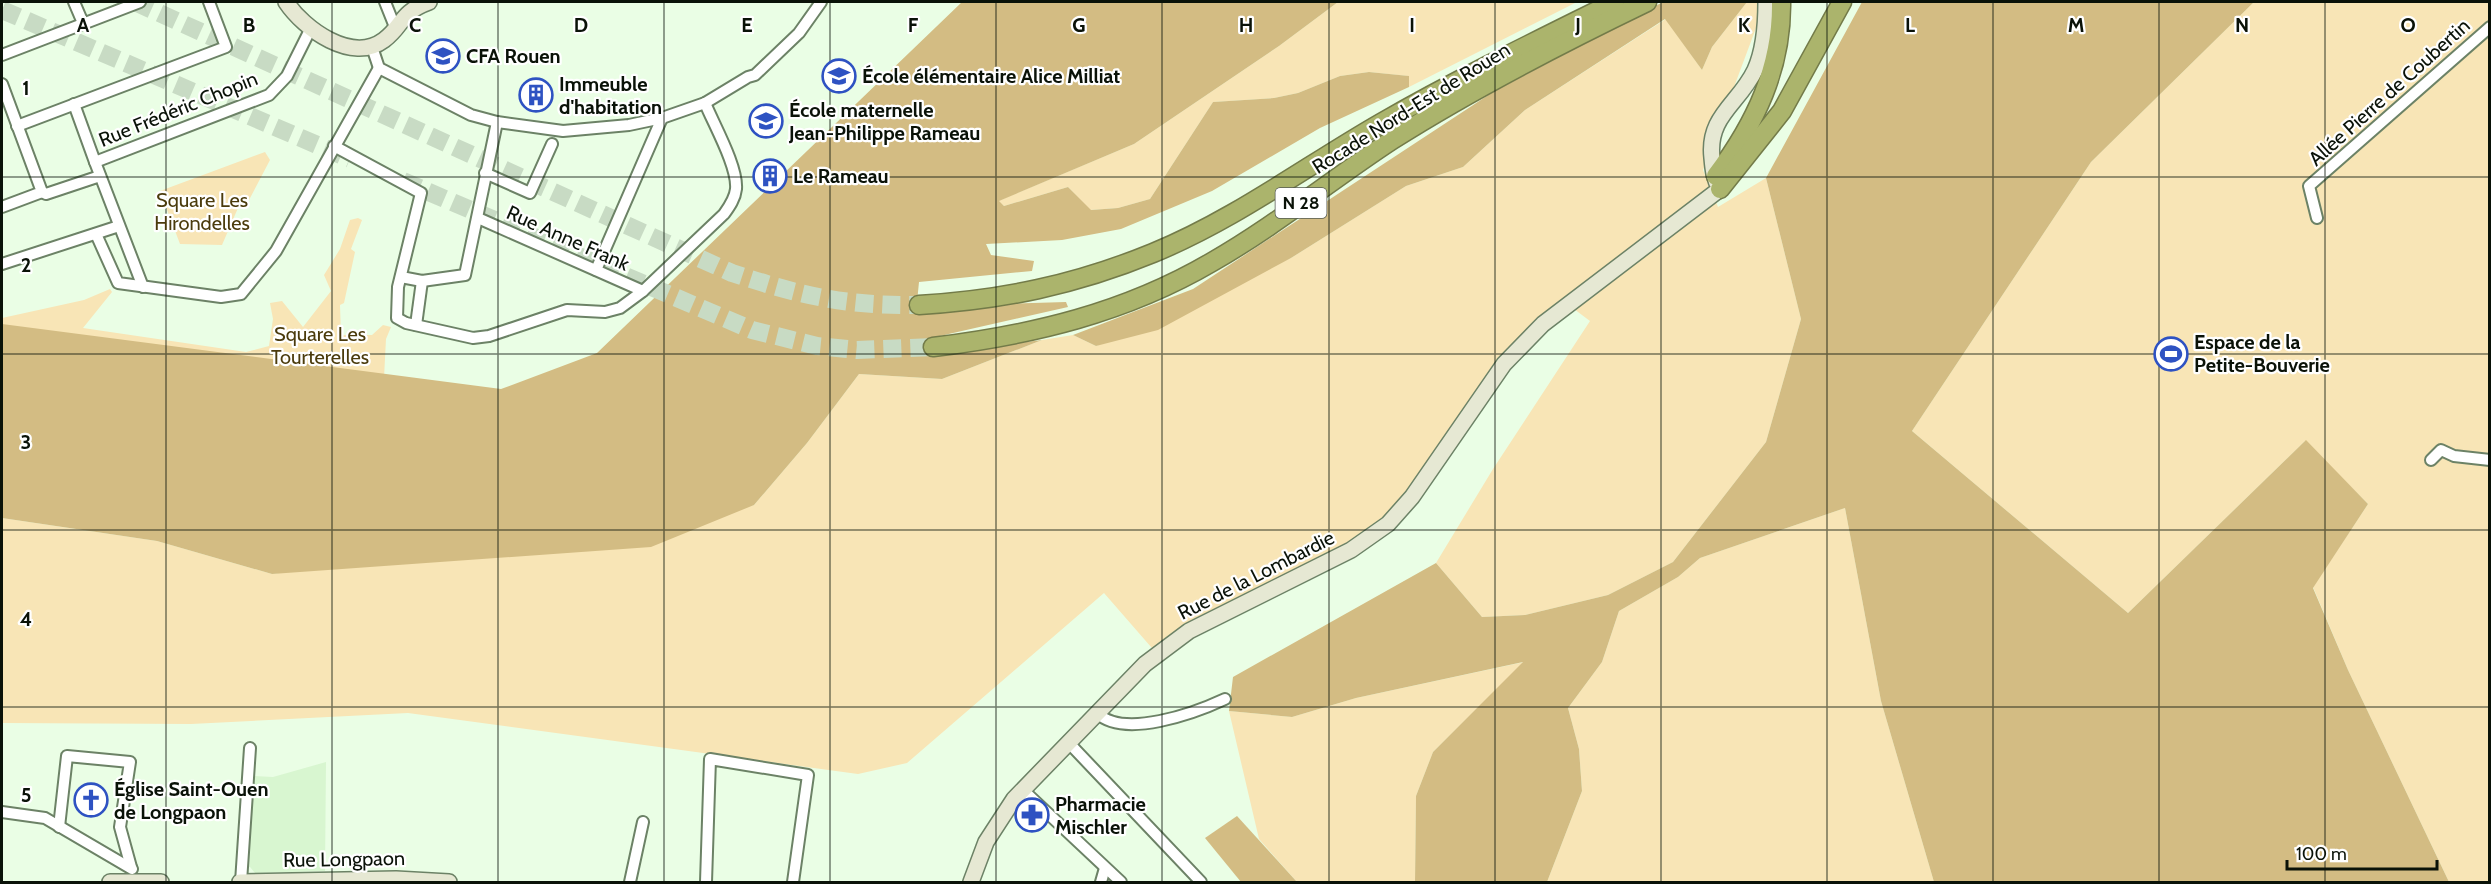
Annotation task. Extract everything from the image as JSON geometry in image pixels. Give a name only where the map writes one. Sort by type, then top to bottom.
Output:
[{"type":"highway","name":"Rocade Nord-Est de Rouen","points":[[919,305],[1027,293],[1089,276],[1154,253],[1238,210],[1442,89],[1615,2]]},
{"type":"highway","name":"Rocade Nord-Est de Rouen","points":[[933,346],[1048,328],[1091,317],[1164,288],[1250,239],[1356,164],[1462,98],[1647,2]]},
{"type":"highway","points":[[1717,184],[1756,115],[1772,74],[1778,43],[1781,2]]},
{"type":"highway","points":[[1717,184],[1782,111],[1842,2]]},
{"type":"main road","points":[[286,2],[298,18],[311,28],[349,47],[372,47],[387,38],[410,10],[429,2]]},
{"type":"main road","points":[[1717,184],[1711,151],[1713,129],[1756,69],[1762,44],[1766,2]]},
{"type":"main road","name":"Rue de la Lombardie","points":[[971,882],[992,831],[1023,790],[1097,713],[1175,640],[1351,550],[1388,524],[1413,498],[1510,357],[1543,324],[1679,221],[1717,184]]},
{"type":"main road","points":[[110,882],[133,874],[161,882]]},
{"type":"main road","name":"Rue Longpaon","points":[[240,882],[396,879],[449,882]]},
{"type":"street","points":[[74,2],[83,23]]},
{"type":"street","points":[[2,55],[140,2]]},
{"type":"street","points":[[17,126],[226,47],[209,2]]},
{"type":"street","points":[[385,2],[395,27]]},
{"type":"street","points":[[372,47],[379,68],[453,107],[497,122],[563,131],[629,125],[663,118],[705,103],[755,75],[771,62],[814,14],[821,2]]},
{"type":"street","name":"Allée Pierre de Coubertin","points":[[2317,218],[2309,186],[2490,27]]},
{"type":"street","name":"Rue Frédéric Chopin","points":[[95,162],[269,95],[287,76],[311,28]]},
{"type":"street","points":[[96,234],[116,282],[221,297],[241,294],[276,251],[379,68]]},
{"type":"street","points":[[2,84],[42,192]]},
{"type":"street","points":[[334,146],[421,193],[401,278],[397,318],[403,322],[473,338],[489,336],[567,310],[605,312],[620,308],[643,291],[724,214],[733,200],[736,188],[734,172],[705,103]]},
{"type":"street","name":"Rue Frédéric Chopin","points":[[74,105],[143,287]]},
{"type":"street","points":[[596,270],[663,118]]},
{"type":"street","points":[[401,278],[422,281],[465,275],[497,122]]},
{"type":"street","points":[[485,173],[530,193],[552,144]]},
{"type":"street","points":[[2,207],[42,192],[46,194],[100,176]]},
{"type":"street","name":"Rue Anne Frank","points":[[478,218],[643,291]]},
{"type":"street","points":[[2,264],[119,226]]},
{"type":"street","points":[[416,325],[422,281]]},
{"type":"street","points":[[2431,460],[2440,450],[2454,456],[2490,460]]},
{"type":"street","points":[[1097,713],[1110,722],[1138,724],[1202,710],[1226,699]]},
{"type":"street","points":[[1068,742],[1201,882]]},
{"type":"street","points":[[240,882],[250,748]]},
{"type":"street","points":[[59,827],[67,756],[130,762],[120,827],[133,874]]},
{"type":"street","points":[[706,882],[710,759],[808,776],[793,882]]},
{"type":"street","points":[[1023,790],[1120,882]]},
{"type":"street","points":[[2,812],[45,818],[133,874]]},
{"type":"street","points":[[630,882],[643,822]]},
{"type":"street","points":[[1101,882],[1105,868]]},
{"type":"shaded area","points":[[962,2],[1338,2],[1279,46],[1134,144],[999,201],[1004,206],[1068,187],[1091,210],[1118,208],[1150,199],[1213,102],[1274,98],[1298,93],[1340,76],[1369,72],[1409,76],[1409,87],[1320,128],[1212,191],[1121,229],[1062,240],[986,244],[991,255],[1034,261],[1032,271],[919,282],[916,312],[999,304],[1066,302],[1068,307],[931,338],[934,353],[1042,340],[942,379],[859,374],[807,443],[754,505],[651,547],[272,574],[157,541],[2,518],[2,324],[501,389],[597,353]]},
{"type":"shaded area","points":[[1663,2],[1747,2],[1712,47],[1702,70],[1665,19],[1525,110],[1463,167],[1406,186],[1291,258],[1158,330],[1096,346],[1073,335],[1193,289],[1493,92]]},
{"type":"shaded area","points":[[1862,2],[2254,2],[2091,162],[1912,431],[2128,613],[2306,440],[2368,504],[2313,588],[2348,670],[2449,882],[1934,882],[1881,701],[1845,508],[1700,558],[1678,577],[1619,611],[1602,662],[1568,708],[1579,749],[1582,791],[1547,882],[1415,882],[1416,796],[1433,752],[1523,662],[1356,698],[1292,717],[1229,711],[1233,677],[1436,563],[1482,617],[1525,615],[1608,595],[1673,562],[1766,442],[1801,319],[1766,178]]},
{"type":"shaded area","points":[[326,762],[325,871],[255,873],[250,867],[245,868],[252,776],[273,777]]},
{"type":"shaded area","points":[[1237,816],[1297,882],[1241,882],[1205,838]]},
{"type":"green space","points":[[1338,2],[1577,2],[1409,87],[1408,76],[1369,72],[1340,76],[1298,93],[1274,98],[1213,102],[1150,199],[1118,208],[1090,210],[1068,187],[1004,206],[998,201],[1134,144],[1279,46]]},
{"type":"green space","points":[[1747,2],[1757,2],[1759,20],[1703,170],[1718,207],[1766,178],[1801,319],[1766,442],[1673,562],[1608,595],[1525,615],[1482,617],[1436,563],[1493,469],[1590,321],[1570,306],[1518,352],[1401,515],[1158,655],[1104,593],[907,763],[858,774],[408,713],[191,724],[2,723],[2,518],[157,541],[272,574],[754,505],[807,443],[859,374],[942,379],[1042,340],[1073,335],[1096,346],[1291,258],[1406,186],[1463,167],[1525,110],[1666,19],[1702,70],[1712,47]]},
{"type":"green space","name":"Espace de la Petite-Bouverie","points":[[2254,2],[2489,2],[2489,882],[2449,882],[2348,670],[2313,587],[2368,504],[2305,441],[2128,613],[1912,431],[2091,162]]},
{"type":"green space","name":"Square Les Hirondelles","points":[[265,152],[270,160],[249,200],[241,201],[222,245],[180,244],[160,191]]},
{"type":"green space","name":"Square Les Tourterelles","points":[[358,218],[362,220],[351,249],[355,252],[344,303],[340,305],[341,335],[372,335],[383,325],[391,327],[386,339],[384,378],[2,328],[2,318],[84,300],[110,289],[112,292],[83,328],[246,352],[269,346],[273,319],[270,303],[282,301],[303,327],[331,291],[324,275],[340,249],[350,220]]},
{"type":"green space","points":[[1845,508],[1881,701],[1934,882],[1547,882],[1582,791],[1579,749],[1568,708],[1602,662],[1619,611],[1678,577],[1700,558]]},
{"type":"green space","points":[[1524,662],[1433,752],[1416,796],[1415,882],[1297,882],[1259,839],[1229,711],[1292,717],[1356,698]]},
{"type":"tunnel","points":[[135,2],[732,273],[780,288],[824,298],[868,304],[919,305]]},
{"type":"tunnel","points":[[2,10],[350,159]]},
{"type":"tunnel","points":[[403,181],[752,330],[817,346],[857,350],[933,347]]},
{"type":"place","name":"CFA Rouen","points":[[443,56]]},
{"type":"place","name":"École élémentaire Alice Milliat","points":[[839,76]]},
{"type":"place","name":"Immeuble d'habitation","points":[[536,95]]},
{"type":"place","name":"École maternelle Jean-Philippe Rameau","points":[[766,121]]},
{"type":"place","name":"Le Rameau","points":[[770,176]]},
{"type":"place","name":"Espace de la Petite-Bouverie","points":[[2171,354]]},
{"type":"place","name":"Église Saint-Ouen de Longpaon","points":[[91,800]]},
{"type":"place","name":"Pharmacie Mischler","points":[[1032,815]]}]
